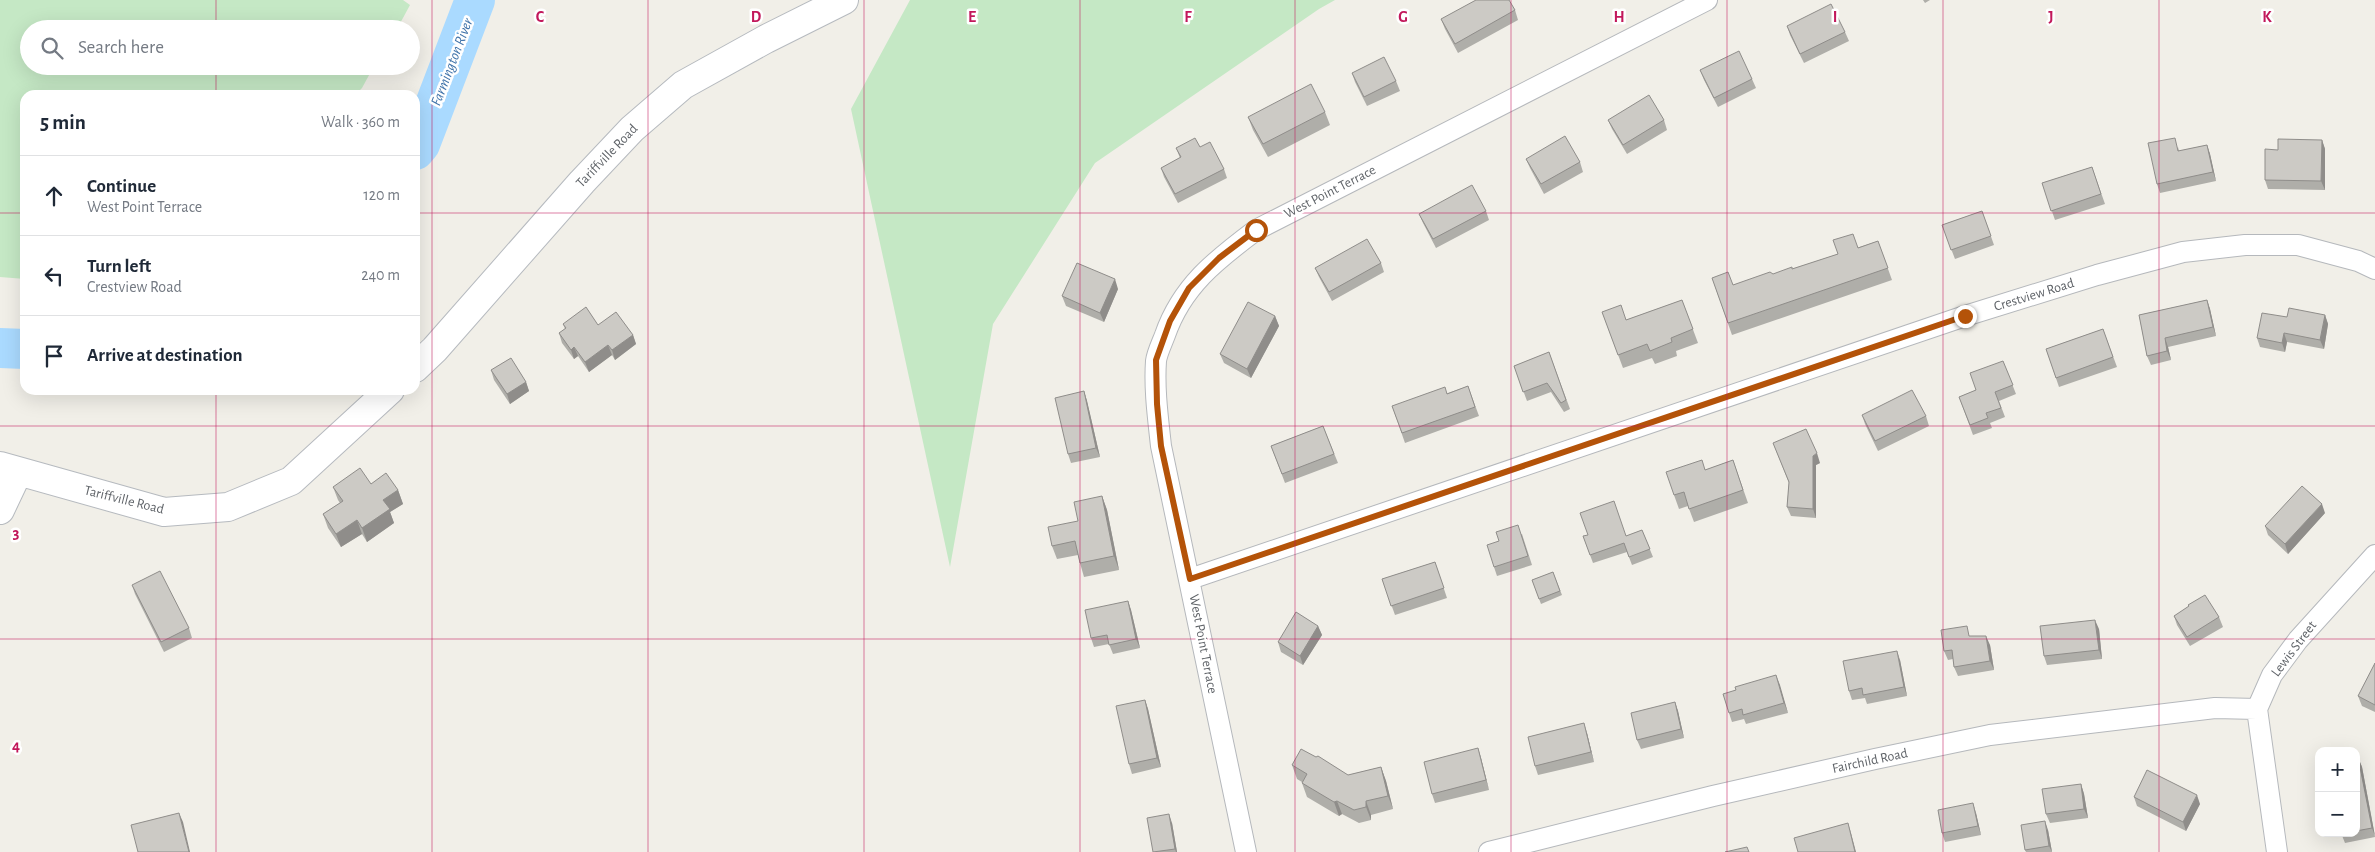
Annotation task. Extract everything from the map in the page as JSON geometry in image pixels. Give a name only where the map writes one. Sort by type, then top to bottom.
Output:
[{"type":"main road","name":"Tariffville Road","points":[[420,363],[436,349],[582,182],[632,129],[683,85],[766,39],[844,0]]},
{"type":"main road","name":"Tariffville Road","points":[[9,469],[164,512],[228,507],[291,481],[385,395]]},
{"type":"main road","points":[[0,510],[9,469]]},
{"type":"street","name":"West Point Terrace","points":[[1246,852],[1161,446],[1157,404],[1156,360],[1170,321],[1189,288],[1219,258],[1256,230],[1707,0]]},
{"type":"street","name":"Crestview Road","points":[[1190,579],[1965,316],[2097,275],[2183,252],[2245,245],[2298,245],[2358,261],[2375,269]]},
{"type":"street","name":"Lewis Street","points":[[2257,709],[2272,675],[2298,640],[2375,555]]},
{"type":"street","name":"Fairchild Road","points":[[1489,852],[1732,792],[1875,759],[1990,736],[2214,708],[2257,709]]},
{"type":"street","points":[[2257,709],[2276,852]]},
{"type":"green space","points":[[0,0],[403,0],[410,5],[402,20],[20,20],[20,75],[369,75],[360,90],[20,90],[20,279],[0,277]]},
{"type":"green space","points":[[910,0],[1335,0],[1319,9],[1095,163],[993,324],[950,567],[851,109]]},
{"type":"building","points":[[1476,0],[1509,0],[1515,10],[1455,44],[1441,19]]},
{"type":"building","points":[[1831,4],[1845,32],[1800,54],[1787,26]]},
{"type":"building","points":[[1739,51],[1752,79],[1714,98],[1700,70]]},
{"type":"building","points":[[1384,57],[1396,81],[1364,97],[1352,73]]},
{"type":"building","points":[[1311,84],[1325,112],[1263,144],[1248,117]]},
{"type":"building","points":[[1649,95],[1664,120],[1623,145],[1608,120]]},
{"type":"building","points":[[1565,136],[1580,162],[1541,184],[1526,159]]},
{"type":"building","points":[[1195,138],[1200,147],[1210,142],[1224,169],[1175,194],[1161,168],[1181,157],[1176,148]]},
{"type":"building","points":[[2175,138],[2178,151],[2207,145],[2213,172],[2157,184],[2148,143]]},
{"type":"building","points":[[2278,139],[2322,140],[2321,181],[2265,180],[2265,149],[2278,150]]},
{"type":"building","points":[[2092,167],[2101,194],[2051,211],[2042,183]]},
{"type":"building","points":[[1472,185],[1486,211],[1433,239],[1419,214]]},
{"type":"building","points":[[1982,211],[1991,236],[1951,250],[1942,225]]},
{"type":"building","points":[[1853,234],[1858,248],[1878,241],[1888,268],[1728,323],[1712,278],[1728,272],[1733,285],[1770,272],[1773,274],[1792,267],[1792,269],[1838,254],[1833,240]]},
{"type":"building","points":[[1367,239],[1381,263],[1329,292],[1315,268]]},
{"type":"building","points":[[1077,263],[1115,279],[1100,313],[1062,296]]},
{"type":"building","points":[[1682,300],[1693,329],[1671,338],[1672,342],[1650,351],[1647,344],[1618,355],[1602,312],[1621,305],[1626,320]]},
{"type":"building","points":[[2207,300],[2213,327],[2165,338],[2167,351],[2147,356],[2139,315]]},
{"type":"building","points":[[1248,302],[1275,316],[1247,369],[1220,354]]},
{"type":"building","points":[[586,307],[598,325],[616,312],[633,335],[612,350],[608,345],[585,362],[574,347],[571,350],[559,333],[566,328],[563,324]]},
{"type":"building","points":[[2289,308],[2325,315],[2320,340],[2284,333],[2282,343],[2257,338],[2262,313],[2287,317]]},
{"type":"building","points":[[2103,329],[2113,357],[2056,378],[2046,349]]},
{"type":"building","points":[[1549,352],[1566,400],[1561,403],[1547,383],[1523,392],[1514,366]]},
{"type":"building","points":[[511,358],[526,382],[507,394],[491,370]]},
{"type":"building","points":[[2003,361],[2013,385],[1995,392],[2001,408],[1986,413],[1988,418],[1970,425],[1959,397],[1976,390],[1970,373]]},
{"type":"building","points":[[1468,386],[1475,407],[1402,433],[1392,406],[1445,387],[1447,394]]},
{"type":"building","points":[[1912,390],[1926,416],[1875,441],[1862,415]]},
{"type":"building","points":[[1084,391],[1096,448],[1068,454],[1055,398]]},
{"type":"building","points":[[1323,426],[1334,454],[1282,474],[1271,446]]},
{"type":"building","points":[[1806,429],[1817,453],[1813,456],[1813,509],[1787,507],[1789,482],[1773,443]]},
{"type":"building","points":[[1702,460],[1705,470],[1733,460],[1743,490],[1689,509],[1684,492],[1674,495],[1666,472]]},
{"type":"building","points":[[360,468],[371,484],[386,473],[398,490],[383,500],[390,509],[362,528],[357,520],[336,534],[323,514],[343,501],[333,487]]},
{"type":"building","points":[[2302,486],[2322,504],[2285,544],[2265,526]]},
{"type":"building","points":[[1102,496],[1114,556],[1080,563],[1075,541],[1052,546],[1048,527],[1078,521],[1074,502]]},
{"type":"building","points":[[1614,501],[1626,536],[1642,530],[1650,549],[1629,557],[1624,543],[1590,555],[1583,536],[1588,535],[1580,513]]},
{"type":"building","points":[[1518,525],[1528,556],[1494,567],[1487,545],[1499,541],[1496,532]]},
{"type":"building","points":[[1435,562],[1444,588],[1391,606],[1382,579]]},
{"type":"building","points":[[160,571],[189,628],[161,642],[132,585]]},
{"type":"building","points":[[1553,572],[1560,591],[1539,599],[1532,580]]},
{"type":"building","points":[[2205,595],[2219,617],[2187,637],[2174,616]]},
{"type":"building","points":[[1128,601],[1136,639],[1109,645],[1107,635],[1091,638],[1085,610]]},
{"type":"building","points":[[1296,612],[1318,626],[1300,656],[1278,642]]},
{"type":"building","points":[[2095,620],[2099,650],[2044,656],[2040,626]]},
{"type":"building","points":[[1967,626],[1969,636],[1986,636],[1990,661],[1954,667],[1952,650],[1944,651],[1941,630]]},
{"type":"building","points":[[1897,651],[1904,687],[1863,695],[1862,688],[1849,691],[1843,661]]},
{"type":"building","points":[[2375,663],[2375,705],[2358,696]]},
{"type":"building","points":[[1776,675],[1784,703],[1743,715],[1742,709],[1729,713],[1723,694],[1736,690],[1735,687]]},
{"type":"building","points":[[1145,700],[1157,758],[1129,764],[1116,706]]},
{"type":"building","points":[[1675,702],[1681,729],[1637,740],[1631,713]]},
{"type":"building","points":[[1584,723],[1591,752],[1535,766],[1528,737]]},
{"type":"building","points":[[1478,748],[1486,780],[1432,794],[1424,762]]},
{"type":"building","points":[[1301,749],[1316,757],[1318,756],[1348,775],[1381,767],[1388,796],[1366,801],[1366,807],[1354,810],[1337,801],[1334,802],[1302,783],[1307,774],[1292,765]]},
{"type":"building","points":[[2360,767],[2372,828],[2360,830]]},
{"type":"building","points":[[2147,770],[2197,795],[2183,822],[2134,797]]},
{"type":"building","points":[[2081,784],[2084,809],[2046,814],[2042,789]]},
{"type":"building","points":[[1973,803],[1978,826],[1942,833],[1938,810]]},
{"type":"building","points":[[179,813],[189,852],[138,852],[131,825]]},
{"type":"building","points":[[1169,814],[1175,849],[1153,852],[1147,818]]},
{"type":"building","points":[[2045,821],[2049,846],[2025,850],[2021,825]]},
{"type":"building","points":[[1848,823],[1855,852],[1798,852],[1794,838]]},
{"type":"building","points":[[1747,847],[1749,852],[1725,852]]},
{"type":"waterway","name":"Farmington River","points":[[420,144],[475,0]]},
{"type":"waterway","name":"Farmington River","points":[[0,348],[20,349]]},
{"type":"route","points":[[1256,230],[1219,258],[1189,288],[1170,321],[1156,360],[1157,404],[1161,446],[1190,579],[1651,425],[1965,316]]}]
